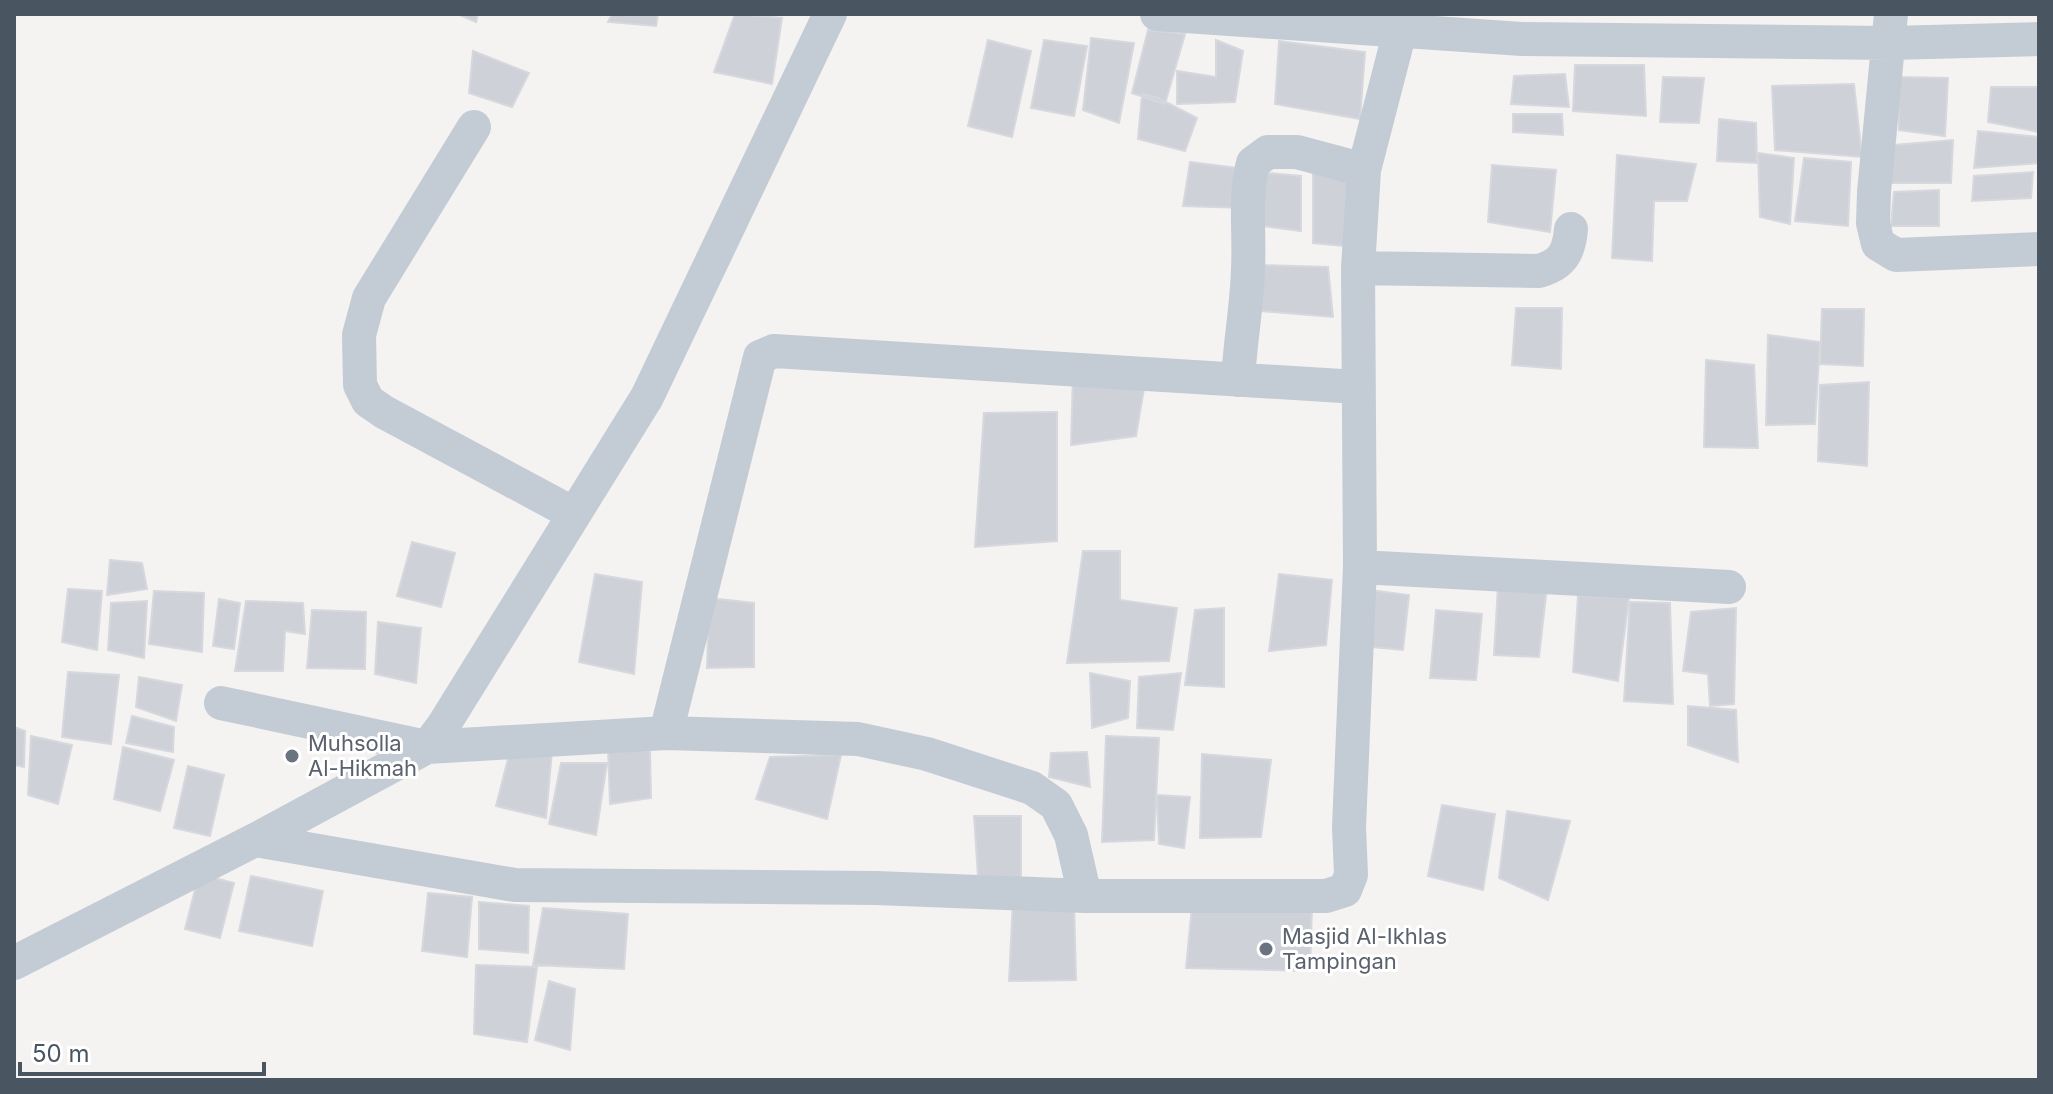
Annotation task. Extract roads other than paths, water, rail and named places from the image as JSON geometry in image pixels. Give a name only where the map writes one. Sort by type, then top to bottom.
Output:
[{"type":"street","points":[[14,963],[255,840],[427,747],[647,397],[830,14]]},
{"type":"street","points":[[1157,14],[1400,31],[1522,26],[1890,28],[2039,39]]},
{"type":"street","points":[[1890,28],[1874,192],[1873,223],[1878,244],[1896,255],[2039,249]]},
{"type":"street","points":[[255,840],[515,885],[876,888],[1085,896],[1326,896],[1345,890],[1351,875],[1349,827],[1360,567],[1358,268],[1364,170],[1400,31]]},
{"type":"street","points":[[474,127],[369,298],[359,335],[360,385],[368,401],[384,412],[574,514]]},
{"type":"street","points":[[1238,380],[1249,265],[1247,198],[1253,163],[1268,152],[1297,152],[1364,170]]},
{"type":"street","points":[[1358,268],[1539,271],[1552,267],[1567,253],[1571,229]]},
{"type":"street","points":[[666,733],[760,357],[774,351],[1358,387]]},
{"type":"street","points":[[1360,567],[1729,587]]},
{"type":"street","points":[[221,703],[427,747],[666,733],[858,739],[927,754],[1032,788],[1056,805],[1071,835],[1085,896]]},
{"type":"place","name":"Muhsolla Al-Hikmah","points":[[292,756]]},
{"type":"place","name":"Masjid Al-Ikhlas Tampingan","points":[[1266,949]]}]
